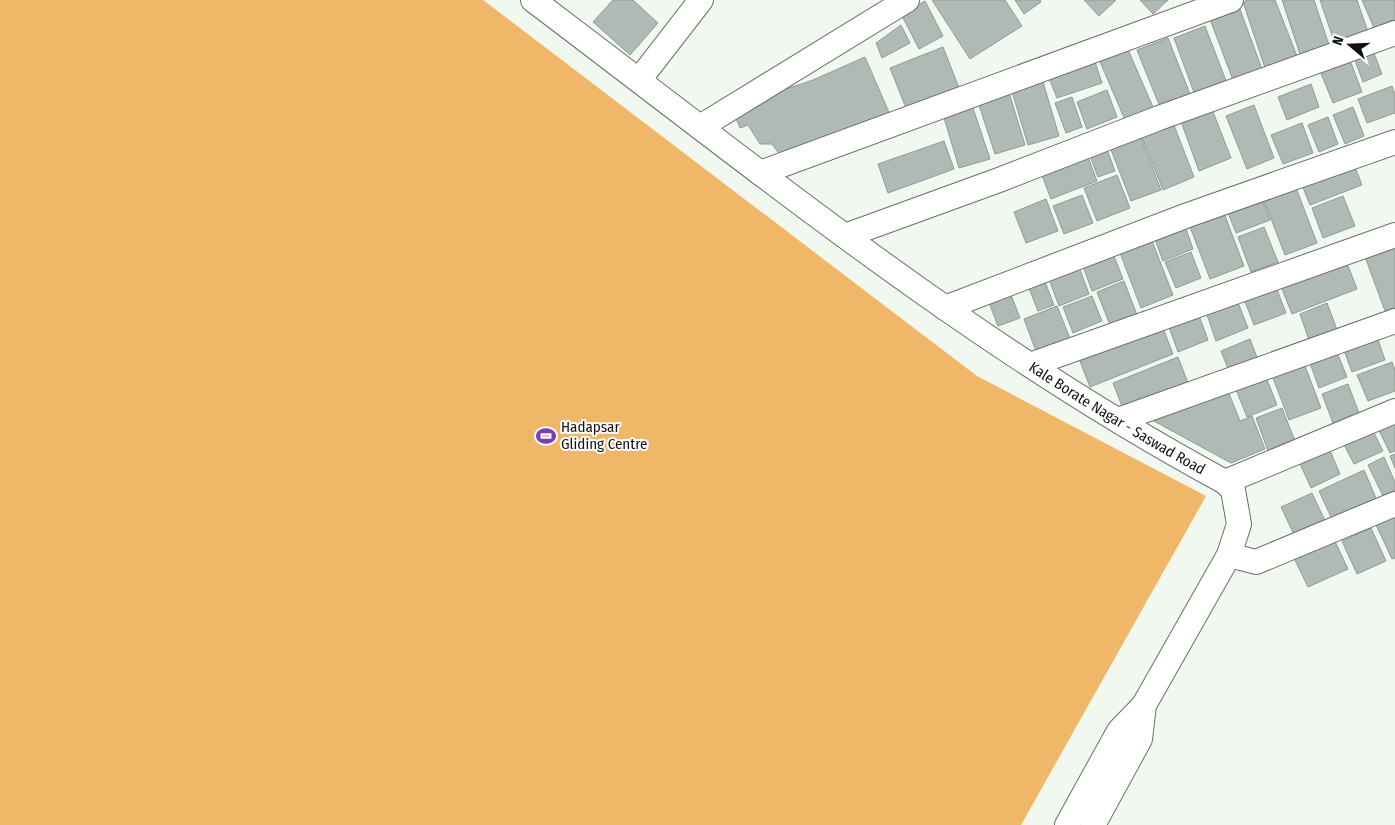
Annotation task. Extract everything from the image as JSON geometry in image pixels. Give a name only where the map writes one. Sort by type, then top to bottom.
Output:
[{"type":"street","name":"Kale Borate Nagar - Saswad Road","points":[[533,0],[760,173],[945,308],[1030,365],[1118,420],[1225,482]]},
{"type":"street","points":[[639,80],[701,0]]},
{"type":"street","points":[[700,127],[908,0]]},
{"type":"street","points":[[760,173],[1231,0]]},
{"type":"street","points":[[845,236],[999,180],[1159,118],[1395,33]]},
{"type":"street","points":[[945,308],[1188,215],[1395,142]]},
{"type":"street","points":[[1030,365],[1395,235]]},
{"type":"street","points":[[1118,420],[1395,321]]},
{"type":"street","points":[[1067,825],[1119,731],[1144,706],[1229,555],[1239,524],[1233,490],[1225,482],[1395,411]]},
{"type":"street","points":[[1229,555],[1256,562],[1395,504]]},
{"type":"street","points":[[1093,825],[1140,739],[1144,706]]},
{"type":"shaded area","name":"Hadapsar Gliding Centre","points":[[0,0],[483,0],[977,376],[1206,496],[1021,825],[0,825]]},
{"type":"building","points":[[613,0],[633,0],[658,23],[630,55],[593,22]]},
{"type":"building","points":[[932,0],[1005,0],[1022,26],[970,59]]},
{"type":"building","points":[[1015,0],[1040,0],[1041,2],[1024,14]]},
{"type":"building","points":[[1084,0],[1116,0],[1099,16]]},
{"type":"building","points":[[1140,0],[1168,0],[1153,14]]},
{"type":"building","points":[[1248,0],[1275,0],[1297,56],[1265,68],[1243,2]]},
{"type":"building","points":[[1282,0],[1314,0],[1330,48],[1301,57]]},
{"type":"building","points":[[1320,0],[1357,0],[1368,32],[1335,44]]},
{"type":"building","points":[[1362,0],[1395,0],[1395,19],[1374,28]]},
{"type":"building","points":[[925,1],[943,36],[919,49],[901,14]]},
{"type":"building","points":[[1238,4],[1262,69],[1233,80],[1208,14]]},
{"type":"building","points":[[901,25],[910,43],[882,58],[876,43]]},
{"type":"building","points":[[1205,26],[1228,86],[1196,98],[1174,38]]},
{"type":"building","points":[[1168,38],[1192,99],[1162,112],[1137,50]]},
{"type":"building","points":[[1126,45],[1153,107],[1125,120],[1098,57]]},
{"type":"building","points":[[943,47],[961,93],[908,113],[890,68]]},
{"type":"building","points":[[1372,48],[1382,74],[1363,82],[1353,55]]},
{"type":"building","points":[[1348,55],[1362,92],[1333,103],[1318,66]]},
{"type":"building","points":[[865,57],[891,117],[781,156],[772,144],[760,144],[748,125],[740,128],[735,116],[762,97],[813,80]]},
{"type":"building","points":[[1095,62],[1102,83],[1057,98],[1049,78]]},
{"type":"building","points":[[1041,75],[1059,136],[1028,145],[1010,85]]},
{"type":"building","points":[[1311,84],[1319,107],[1287,120],[1278,97]]},
{"type":"building","points":[[1392,86],[1395,94],[1395,113],[1367,123],[1358,99]]},
{"type":"building","points":[[1008,89],[1025,145],[995,154],[977,99]]},
{"type":"building","points":[[1107,90],[1117,117],[1087,129],[1077,102]]},
{"type":"building","points":[[1072,97],[1082,127],[1066,133],[1055,103]]},
{"type":"building","points":[[971,102],[990,159],[959,168],[942,111]]},
{"type":"building","points":[[1210,104],[1231,158],[1199,171],[1179,116]]},
{"type":"building","points":[[1254,105],[1274,158],[1247,169],[1226,116]]},
{"type":"building","points":[[1353,107],[1364,136],[1345,144],[1333,115]]},
{"type":"building","points":[[1328,117],[1338,144],[1319,152],[1308,125]]},
{"type":"building","points":[[1172,120],[1194,177],[1163,190],[1140,132]]},
{"type":"building","points":[[1302,123],[1313,153],[1283,164],[1271,135]]},
{"type":"building","points":[[1138,130],[1161,190],[1131,201],[1108,142]]},
{"type":"building","points":[[944,141],[954,169],[888,193],[878,164]]},
{"type":"building","points":[[1105,144],[1115,171],[1098,177],[1088,151]]},
{"type":"building","points":[[1086,152],[1097,181],[1051,199],[1040,170]]},
{"type":"building","points":[[1352,159],[1362,185],[1310,205],[1300,180]]},
{"type":"building","points":[[1117,175],[1130,208],[1097,221],[1084,188]]},
{"type":"building","points":[[1293,180],[1317,243],[1285,255],[1261,193]]},
{"type":"building","points":[[1259,191],[1270,220],[1236,233],[1225,205]]},
{"type":"building","points":[[1082,195],[1093,223],[1064,234],[1053,206]]},
{"type":"building","points":[[1343,196],[1355,226],[1323,238],[1312,208]]},
{"type":"building","points":[[1046,199],[1058,231],[1026,243],[1014,212]]},
{"type":"building","points":[[1221,205],[1244,266],[1210,279],[1187,219]]},
{"type":"building","points":[[1182,217],[1193,249],[1163,261],[1151,229]]},
{"type":"building","points":[[1264,227],[1278,262],[1251,272],[1238,237]]},
{"type":"building","points":[[1149,233],[1173,295],[1141,308],[1117,245]]},
{"type":"building","points":[[1395,242],[1395,307],[1385,311],[1364,254]]},
{"type":"building","points":[[1110,246],[1123,279],[1092,291],[1080,258]]},
{"type":"building","points":[[1191,252],[1201,278],[1176,288],[1165,262]]},
{"type":"building","points":[[1345,258],[1357,289],[1292,314],[1280,284]]},
{"type":"building","points":[[1076,259],[1089,294],[1059,306],[1046,271]]},
{"type":"building","points":[[1042,274],[1054,305],[1038,311],[1026,281]]},
{"type":"building","points":[[1124,281],[1137,315],[1110,325],[1097,292]]},
{"type":"building","points":[[1008,287],[1020,318],[998,326],[986,295]]},
{"type":"building","points":[[1276,287],[1286,313],[1254,325],[1244,299]]},
{"type":"building","points":[[1092,296],[1102,321],[1073,333],[1063,307]]},
{"type":"building","points":[[1237,300],[1248,328],[1216,341],[1206,312]]},
{"type":"building","points":[[1327,303],[1339,335],[1311,346],[1300,314]]},
{"type":"building","points":[[1057,306],[1071,341],[1037,354],[1024,319]]},
{"type":"building","points":[[1198,313],[1208,340],[1178,352],[1168,324]]},
{"type":"building","points":[[1161,323],[1173,354],[1090,387],[1078,356]]},
{"type":"building","points":[[1377,337],[1385,360],[1352,372],[1344,350]]},
{"type":"building","points":[[1250,339],[1260,365],[1231,376],[1221,351]]},
{"type":"building","points":[[1334,345],[1347,377],[1319,388],[1307,355]]},
{"type":"building","points":[[1178,357],[1190,388],[1125,414],[1113,383]]},
{"type":"building","points":[[1302,358],[1321,408],[1289,420],[1270,370]]},
{"type":"building","points":[[1392,362],[1395,370],[1395,391],[1368,401],[1357,375]]},
{"type":"building","points":[[1264,372],[1277,405],[1247,417],[1233,382]]},
{"type":"building","points":[[1348,384],[1359,413],[1333,423],[1322,394]]},
{"type":"building","points":[[1226,386],[1240,421],[1252,416],[1265,449],[1231,463],[1141,414]]},
{"type":"building","points":[[1282,408],[1295,441],[1268,451],[1256,418]]},
{"type":"building","points":[[1395,415],[1395,451],[1390,453],[1376,424]]},
{"type":"building","points":[[1370,425],[1383,451],[1354,464],[1340,437]]},
{"type":"building","points":[[1326,441],[1340,474],[1311,488],[1296,455]]},
{"type":"building","points":[[1395,454],[1395,468],[1390,456]]},
{"type":"building","points":[[1384,457],[1395,482],[1395,490],[1383,496],[1368,465]]},
{"type":"building","points":[[1364,470],[1379,505],[1335,526],[1319,491]]},
{"type":"building","points":[[1312,493],[1327,525],[1296,539],[1281,507]]},
{"type":"building","points":[[1395,517],[1395,558],[1392,559],[1376,525]]},
{"type":"building","points":[[1371,528],[1386,561],[1357,574],[1342,541]]},
{"type":"building","points":[[1332,535],[1348,569],[1308,587],[1292,554]]},
{"type":"place","name":"Hadapsar Gliding Centre","points":[[546,436]]}]
